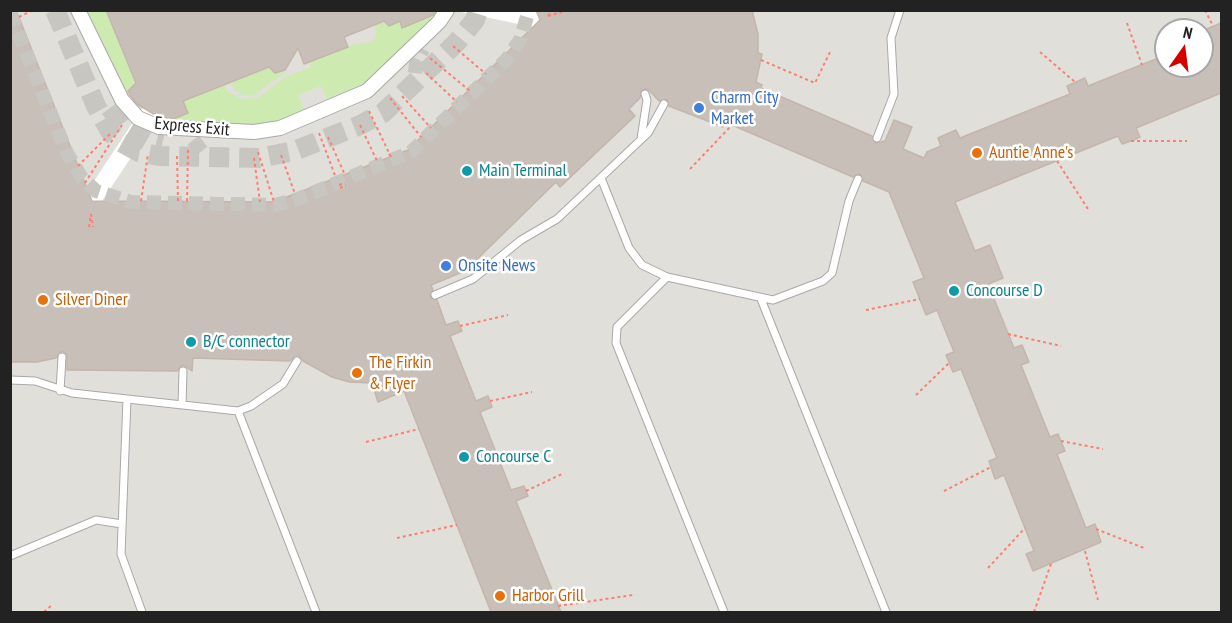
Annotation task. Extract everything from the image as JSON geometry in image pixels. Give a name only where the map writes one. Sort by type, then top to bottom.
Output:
[{"type":"street","name":"Express Exit","points":[[78,10],[122,100],[138,118],[159,127],[175,129],[264,131]]},
{"type":"street","name":"Express Exit","points":[[206,139],[212,136],[243,137],[280,128],[367,91],[439,22],[447,10]]},
{"type":"street","name":"Express Exit","points":[[427,53],[446,23],[447,10]]},
{"type":"lane","points":[[877,138],[894,94],[891,38],[900,10]]},
{"type":"lane","points":[[641,140],[647,100],[645,94]]},
{"type":"lane","points":[[435,295],[466,283],[484,272],[518,242],[557,219],[652,129],[664,104]]},
{"type":"lane","points":[[601,178],[633,255],[642,265],[667,277],[761,299],[776,300],[830,276],[849,201],[858,179]]},
{"type":"lane","points":[[667,277],[617,327],[616,343],[724,612]]},
{"type":"lane","points":[[761,299],[886,612]]},
{"type":"lane","points":[[60,391],[62,357]]},
{"type":"lane","points":[[10,380],[35,381],[60,391],[238,411],[251,406],[288,379],[297,361]]},
{"type":"lane","points":[[182,405],[183,371]]},
{"type":"lane","points":[[127,399],[122,561],[142,612]]},
{"type":"lane","points":[[238,411],[316,612]]},
{"type":"lane","points":[[10,556],[96,520],[122,524]]},
{"type":"path","points":[[19,16],[33,10]]},
{"type":"path","points":[[552,10],[548,16],[552,17],[562,12]]},
{"type":"path","points":[[1127,23],[1142,65]]},
{"type":"path","points":[[453,46],[486,74]]},
{"type":"path","points":[[761,60],[815,83],[830,52]]},
{"type":"path","points":[[1040,52],[1075,82]]},
{"type":"path","points":[[427,53],[470,91]]},
{"type":"path","points":[[426,73],[457,102]]},
{"type":"path","points":[[402,96],[431,128]]},
{"type":"path","points":[[390,98],[421,137]]},
{"type":"path","points":[[369,111],[391,157]]},
{"type":"path","points":[[85,183],[122,125]]},
{"type":"path","points":[[360,125],[378,163]]},
{"type":"path","points":[[690,169],[732,125]]},
{"type":"path","points":[[78,166],[111,133]]},
{"type":"path","points":[[319,133],[336,178]]},
{"type":"path","points":[[328,137],[345,175]]},
{"type":"path","points":[[1131,141],[1188,141]]},
{"type":"path","points":[[188,150],[188,201]]},
{"type":"path","points":[[258,152],[274,202]]},
{"type":"path","points":[[141,201],[148,154]]},
{"type":"path","points":[[281,155],[295,194]]},
{"type":"path","points":[[177,156],[178,201]]},
{"type":"path","points":[[254,158],[260,202]]},
{"type":"path","points":[[1057,161],[1088,209]]},
{"type":"path","points":[[340,186],[346,184]]},
{"type":"path","points":[[89,227],[91,214],[93,227]]},
{"type":"path","points":[[866,309],[920,299]]},
{"type":"path","points":[[460,326],[508,315]]},
{"type":"path","points":[[1008,334],[1061,346]]},
{"type":"path","points":[[916,395],[949,363]]},
{"type":"path","points":[[490,401],[532,392]]},
{"type":"path","points":[[366,442],[418,429]]},
{"type":"path","points":[[1061,441],[1103,448]]},
{"type":"path","points":[[944,491],[991,467]]},
{"type":"path","points":[[526,491],[564,473]]},
{"type":"path","points":[[397,538],[457,525]]},
{"type":"path","points":[[988,568],[1025,528]]},
{"type":"path","points":[[1096,530],[1144,548]]},
{"type":"path","points":[[1085,551],[1098,600]]},
{"type":"path","points":[[1034,612],[1052,564]]},
{"type":"path","points":[[558,606],[633,595]]},
{"type":"path","points":[[44,612],[52,605]]},
{"type":"shaded area","points":[[10,11],[1221,11],[1221,612],[11,612]]},
{"type":"green space","points":[[87,11],[106,11],[137,86],[129,90],[128,94],[131,102],[140,101],[143,107],[140,112],[131,103]]},
{"type":"green space","points":[[426,11],[440,11],[366,85],[350,93],[349,90],[327,99],[321,86],[298,95],[305,112],[275,124],[259,126],[164,122],[188,113],[183,101],[225,85],[227,91],[241,99],[258,98],[285,77],[311,67],[310,62],[351,45],[372,42],[376,36],[375,25],[384,22],[385,24],[400,22],[402,27]]},
{"type":"green space","points":[[271,67],[275,73],[285,69],[286,72],[254,95],[243,95],[235,91],[231,82]]},
{"type":"pier","points":[[456,11],[536,11],[540,20],[533,27]]},
{"type":"pier","points":[[143,107],[158,117],[102,201],[92,201],[88,190]]},
{"type":"building","points":[[10,10],[16,10],[92,201],[274,202],[408,150],[540,20],[536,10],[752,10],[758,34],[758,53],[762,54],[756,82],[762,85],[761,88],[872,136],[876,143],[885,141],[894,120],[912,127],[903,149],[924,158],[927,152],[941,146],[938,138],[956,130],[960,138],[1070,94],[1067,86],[1085,78],[1088,86],[1154,60],[1154,78],[1214,78],[1214,26],[1221,23],[1221,93],[1136,128],[1140,137],[1131,141],[1122,144],[1118,136],[955,202],[975,251],[990,245],[1003,278],[988,284],[1014,348],[1022,345],[1029,362],[1021,365],[1050,437],[1058,434],[1065,451],[1057,454],[1086,528],[1095,524],[1101,542],[1033,571],[1026,554],[1034,551],[1004,475],[995,479],[989,461],[997,458],[961,369],[953,372],[946,355],[954,352],[937,310],[926,315],[913,282],[924,278],[889,192],[863,181],[860,174],[853,177],[725,122],[723,127],[669,106],[667,99],[659,101],[648,89],[641,90],[640,98],[629,109],[635,116],[560,187],[556,182],[465,271],[431,285],[433,290],[430,297],[437,300],[446,325],[458,321],[462,331],[450,336],[476,401],[488,396],[492,407],[480,412],[511,490],[524,486],[528,496],[516,501],[561,612],[491,612],[404,391],[378,402],[372,383],[349,382],[332,377],[303,361],[298,355],[290,361],[193,358],[192,371],[183,365],[177,371],[67,370],[67,355],[62,351],[56,358],[37,362],[10,362]]},
{"type":"building","points":[[106,10],[436,10],[433,15],[402,28],[400,21],[389,26],[384,21],[344,37],[348,47],[304,64],[298,48],[285,70],[275,73],[269,67],[183,101],[188,113],[173,119],[157,116],[137,104],[130,95],[128,91],[136,83]]},
{"type":"tunnel","points":[[55,10],[96,106],[111,133],[119,141],[139,152],[159,156],[259,158],[294,151],[360,125],[383,113],[457,42],[475,20],[478,10]]},
{"type":"tunnel","points":[[10,13],[67,153],[82,178],[96,191],[131,202],[275,205],[298,199],[411,152],[507,59],[520,40],[529,10]]},
{"type":"tunnel","points":[[415,73],[416,63],[423,49]]},
{"type":"tunnel","points":[[110,108],[125,128],[149,142],[162,145]]},
{"type":"tunnel","points":[[192,150],[206,139]]},
{"type":"place","name":"Charm City Market","points":[[699,108]]},
{"type":"place","name":"Auntie Anne's","points":[[977,153]]},
{"type":"place","name":"Main Terminal","points":[[467,171]]},
{"type":"place","name":"Onsite News","points":[[446,266]]},
{"type":"place","name":"Concourse D","points":[[954,291]]},
{"type":"place","name":"Silver Diner","points":[[43,300]]},
{"type":"place","name":"B/C connector","points":[[191,342]]},
{"type":"place","name":"The Firkin & Flyer","points":[[357,373]]},
{"type":"place","name":"Concourse C","points":[[464,457]]},
{"type":"place","name":"Harbor Grill","points":[[500,596]]}]
